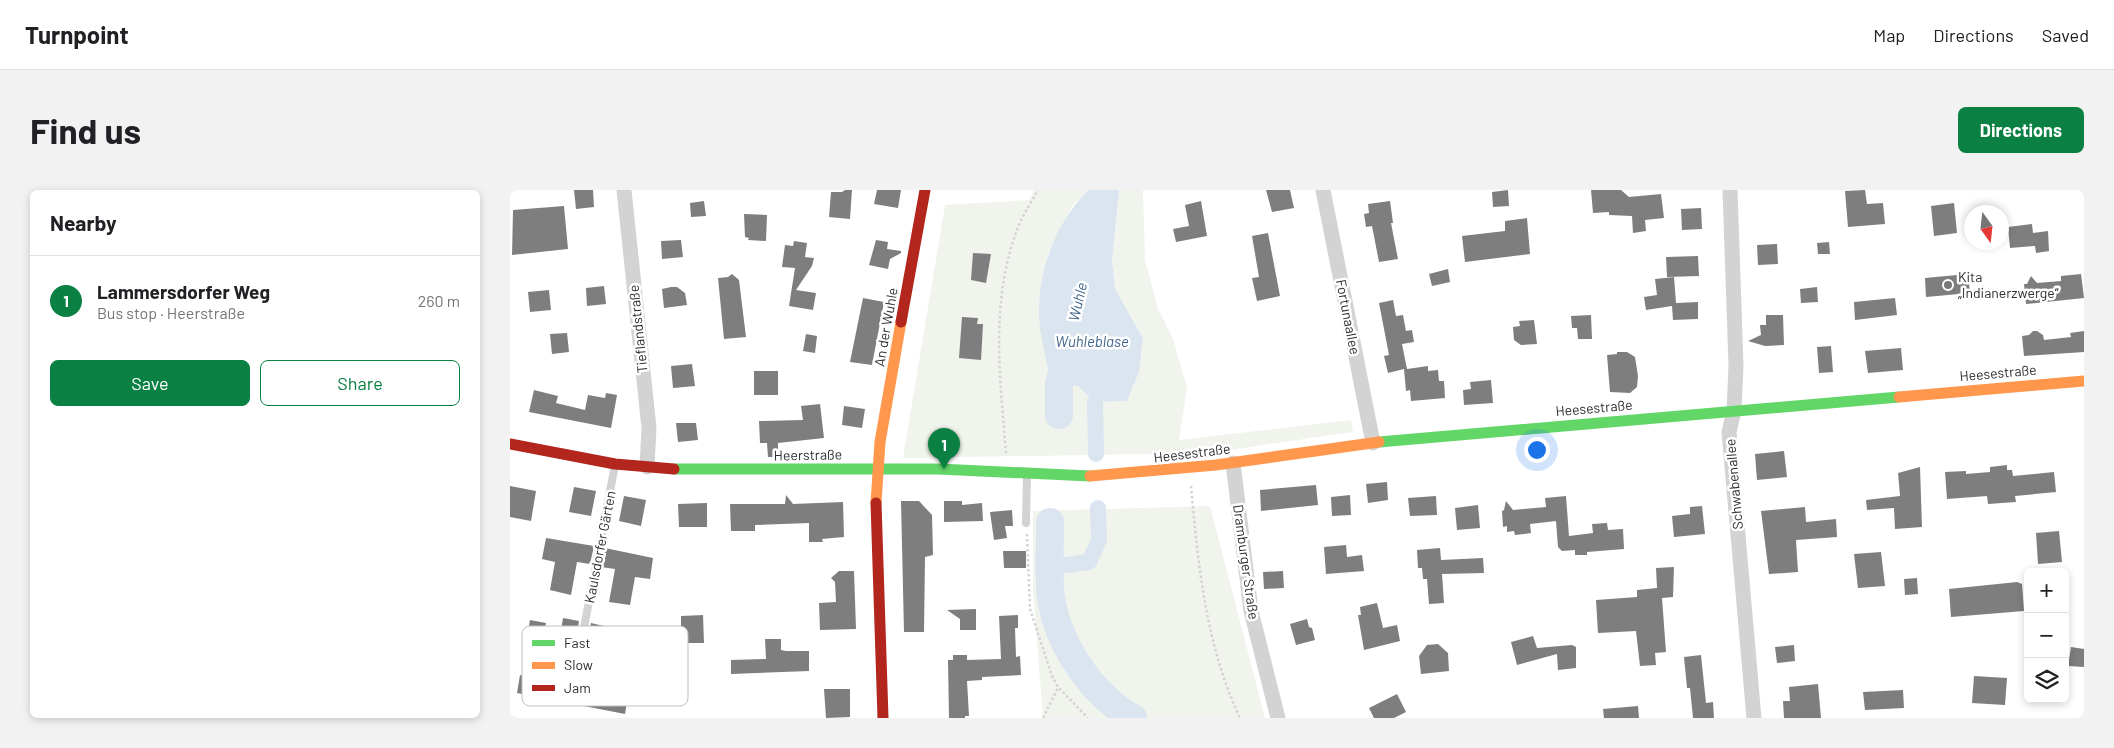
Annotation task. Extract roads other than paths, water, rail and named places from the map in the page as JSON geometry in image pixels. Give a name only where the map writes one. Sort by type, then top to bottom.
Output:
[{"type":"street","name":"Tieflandstraße","points":[[624,190],[649,428],[647,467]]},
{"type":"street","name":"An der Wuhle","points":[[883,718],[876,487],[880,442],[925,190]]},
{"type":"street","name":"Fortunaallee","points":[[1323,190],[1373,443]]},
{"type":"street","name":"Schwabenallee","points":[[1730,190],[1736,366],[1734,411],[1729,432],[1754,718]]},
{"type":"street","name":"Heesestraße","points":[[1108,475],[1233,463],[1373,443],[2084,381]]},
{"type":"street","name":"Heerstraße","points":[[510,444],[615,464],[680,470],[1006,470],[1078,476],[1108,475]]},
{"type":"street","name":"Dramburger Straße","points":[[1233,463],[1251,612],[1278,718]]},
{"type":"lane","name":"Kaulsdorfer Gärten","points":[[584,626],[615,464]]},
{"type":"lane","points":[[1026,523],[1027,472]]},
{"type":"water","name":"Wuhleblase","points":[[1088,190],[1119,190],[1112,260],[1115,289],[1143,338],[1139,372],[1127,401],[1095,402],[1078,386],[1051,384],[1042,339],[1039,312],[1042,278],[1046,262],[1067,216]]},
{"type":"waterway","name":"Wuhle","points":[[1059,415],[1059,384],[1068,348]]},
{"type":"waterway","points":[[1095,402],[1096,454]]},
{"type":"waterway","points":[[1050,567],[1089,562],[1099,540],[1098,508]]},
{"type":"waterway","name":"Wuhle","points":[[1050,522],[1050,587],[1058,625],[1066,644],[1088,679],[1102,694],[1133,718]]},
{"type":"place","name":"Kita „Indianerzwerge“","points":[[1948,285]]},
{"type":"place","name":"Lammersdorfer Weg","points":[[944,469]]}]
